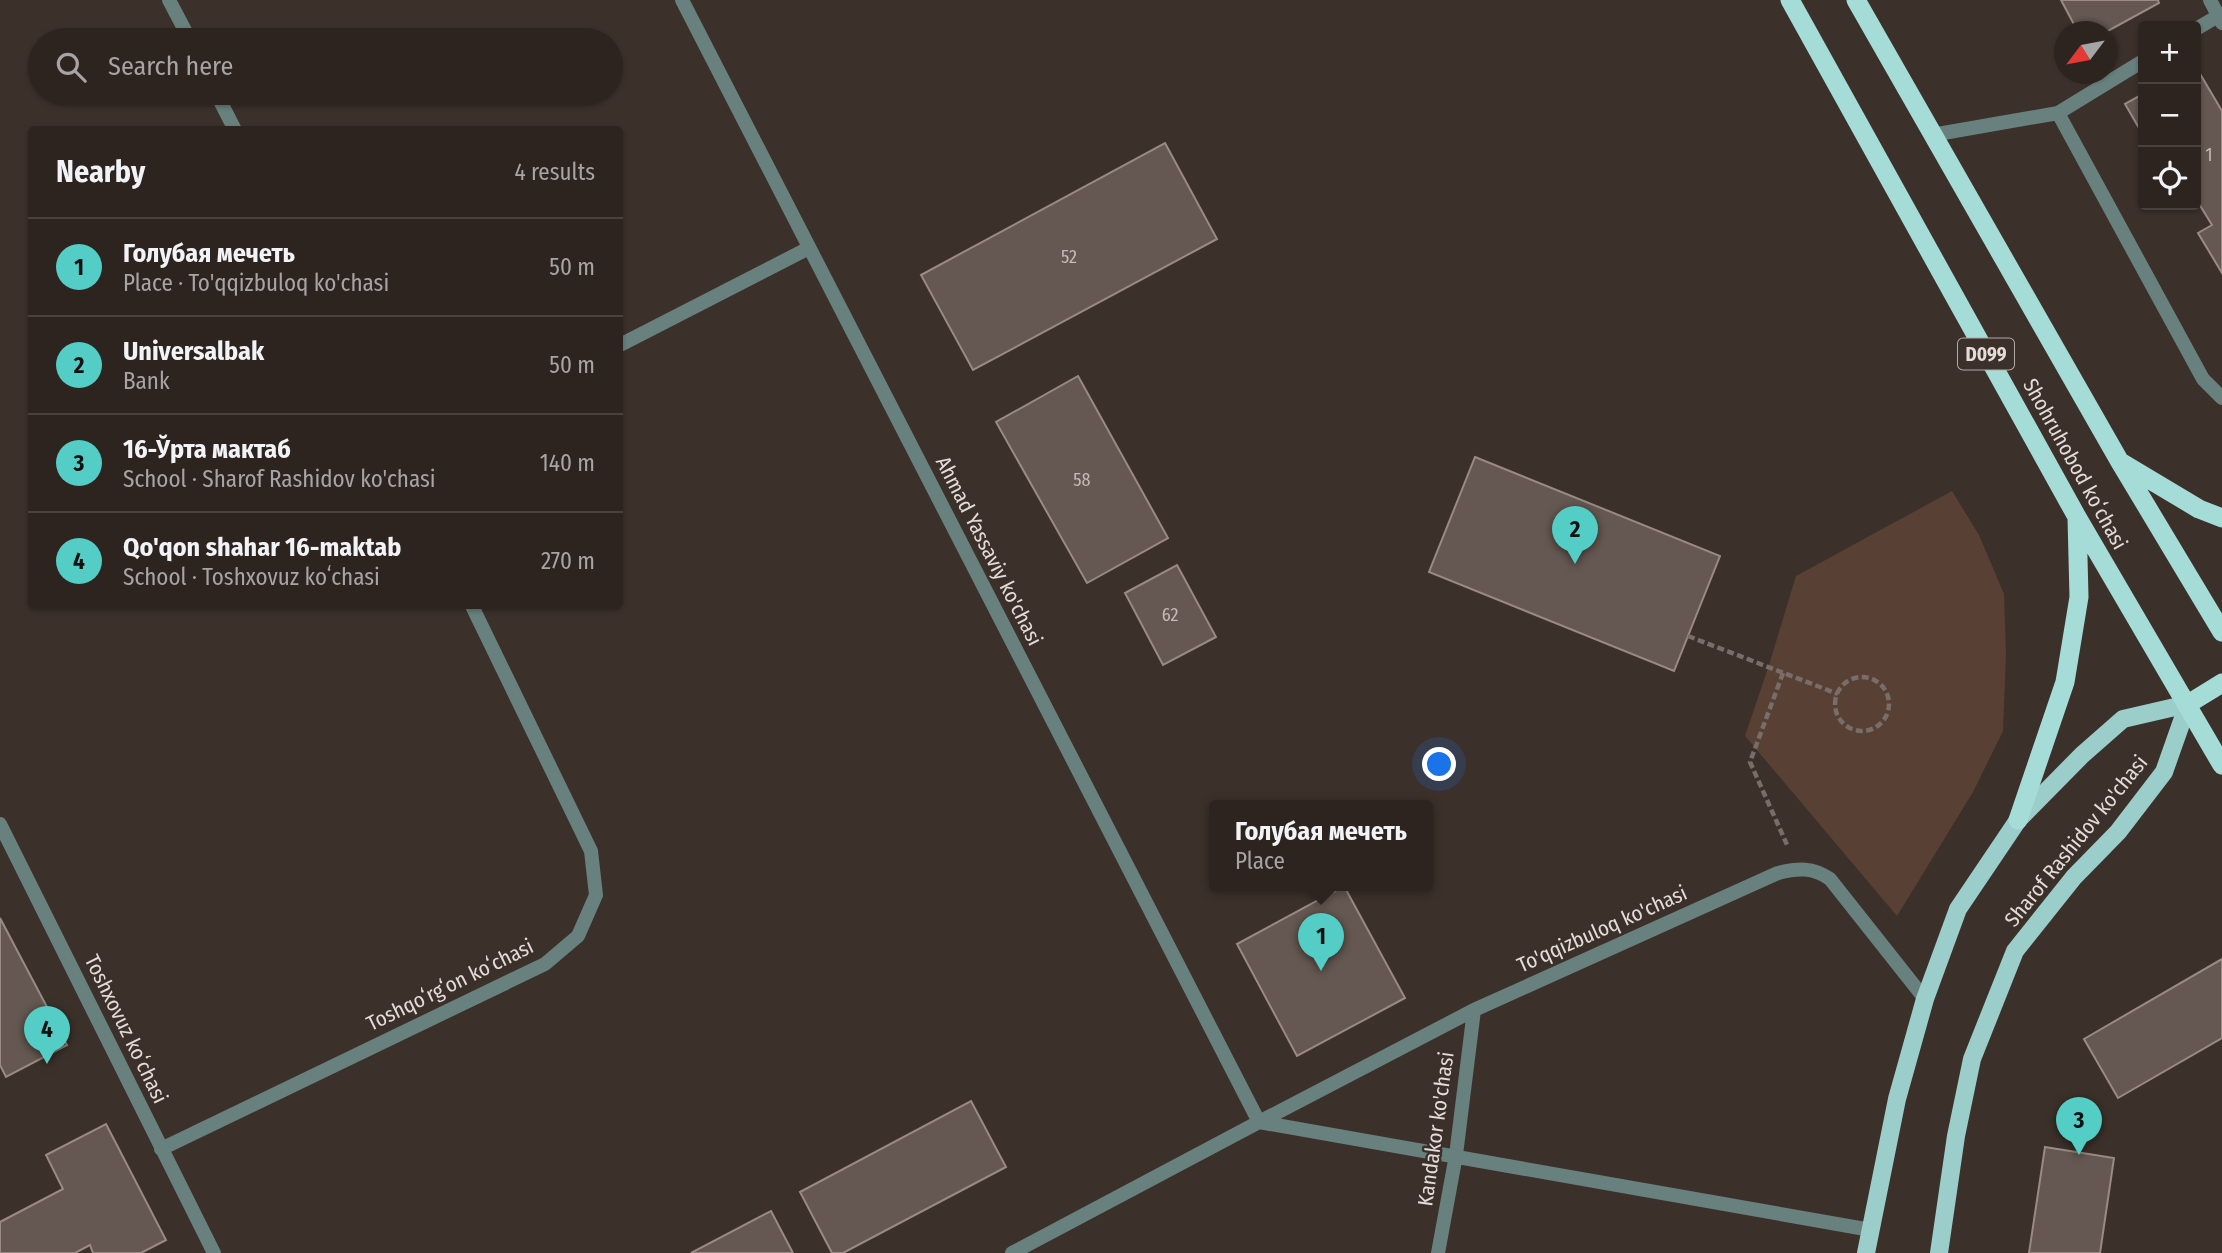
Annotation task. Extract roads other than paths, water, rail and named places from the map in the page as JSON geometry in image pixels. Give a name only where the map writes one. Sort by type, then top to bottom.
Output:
[{"type":"highway","name":"Shohruhobod koʻchasi","points":[[1790,0],[2077,517],[2222,765]]},
{"type":"highway","name":"Shohruhobod koʻchasi","points":[[1856,0],[2120,462],[2222,632]]},
{"type":"highway","points":[[2120,462],[2199,509],[2222,518]]},
{"type":"highway","points":[[2018,820],[2065,682],[2079,597],[2077,517]]},
{"type":"highway","points":[[2188,704],[2222,683]]},
{"type":"main road","name":"Sharof Rashidov ko'chasi","points":[[1866,1253],[1896,1099],[1925,999],[1958,909],[2018,820],[2082,755],[2123,719],[2188,704]]},
{"type":"main road","name":"Sharof Rashidov ko'chasi","points":[[1939,1253],[1956,1136],[1972,1059],[2015,951],[2074,877],[2118,832],[2164,772],[2188,704]]},
{"type":"street","points":[[169,0],[184,28]]},
{"type":"street","name":"Ahmad Yassaviy ko'chasi","points":[[682,0],[1259,1122]]},
{"type":"street","points":[[2201,27],[2220,20],[2210,0]]},
{"type":"street","points":[[1932,135],[2057,113],[2138,64]]},
{"type":"street","points":[[222,105],[233,126]]},
{"type":"street","points":[[2057,113],[2203,379],[2222,398]]},
{"type":"street","points":[[623,343],[809,248]]},
{"type":"street","name":"Toshqoʻrgʻon koʻchasi","points":[[161,1149],[545,964],[578,936],[596,895],[591,851],[473,609]]},
{"type":"street","name":"Toshxovuz koʻchasi","points":[[0,824],[215,1253]]},
{"type":"street","name":"To'qqizbuloq ko'chasi","points":[[1012,1253],[1474,1010],[1778,873],[1797,868],[1818,870],[1830,878],[1925,999]]},
{"type":"street","name":"Kandakor ko'chasi","points":[[1438,1253],[1456,1155],[1474,1010]]},
{"type":"street","points":[[1259,1122],[1871,1230]]},
{"type":"place","name":"Universalbak","points":[[1575,564]]},
{"type":"place","name":"Голубая мечеть","points":[[1321,971]]},
{"type":"place","name":"Qo'qon shahar 16-maktab","points":[[47,1064]]},
{"type":"place","name":"16-Ўрта мактаб","points":[[2079,1155]]}]
